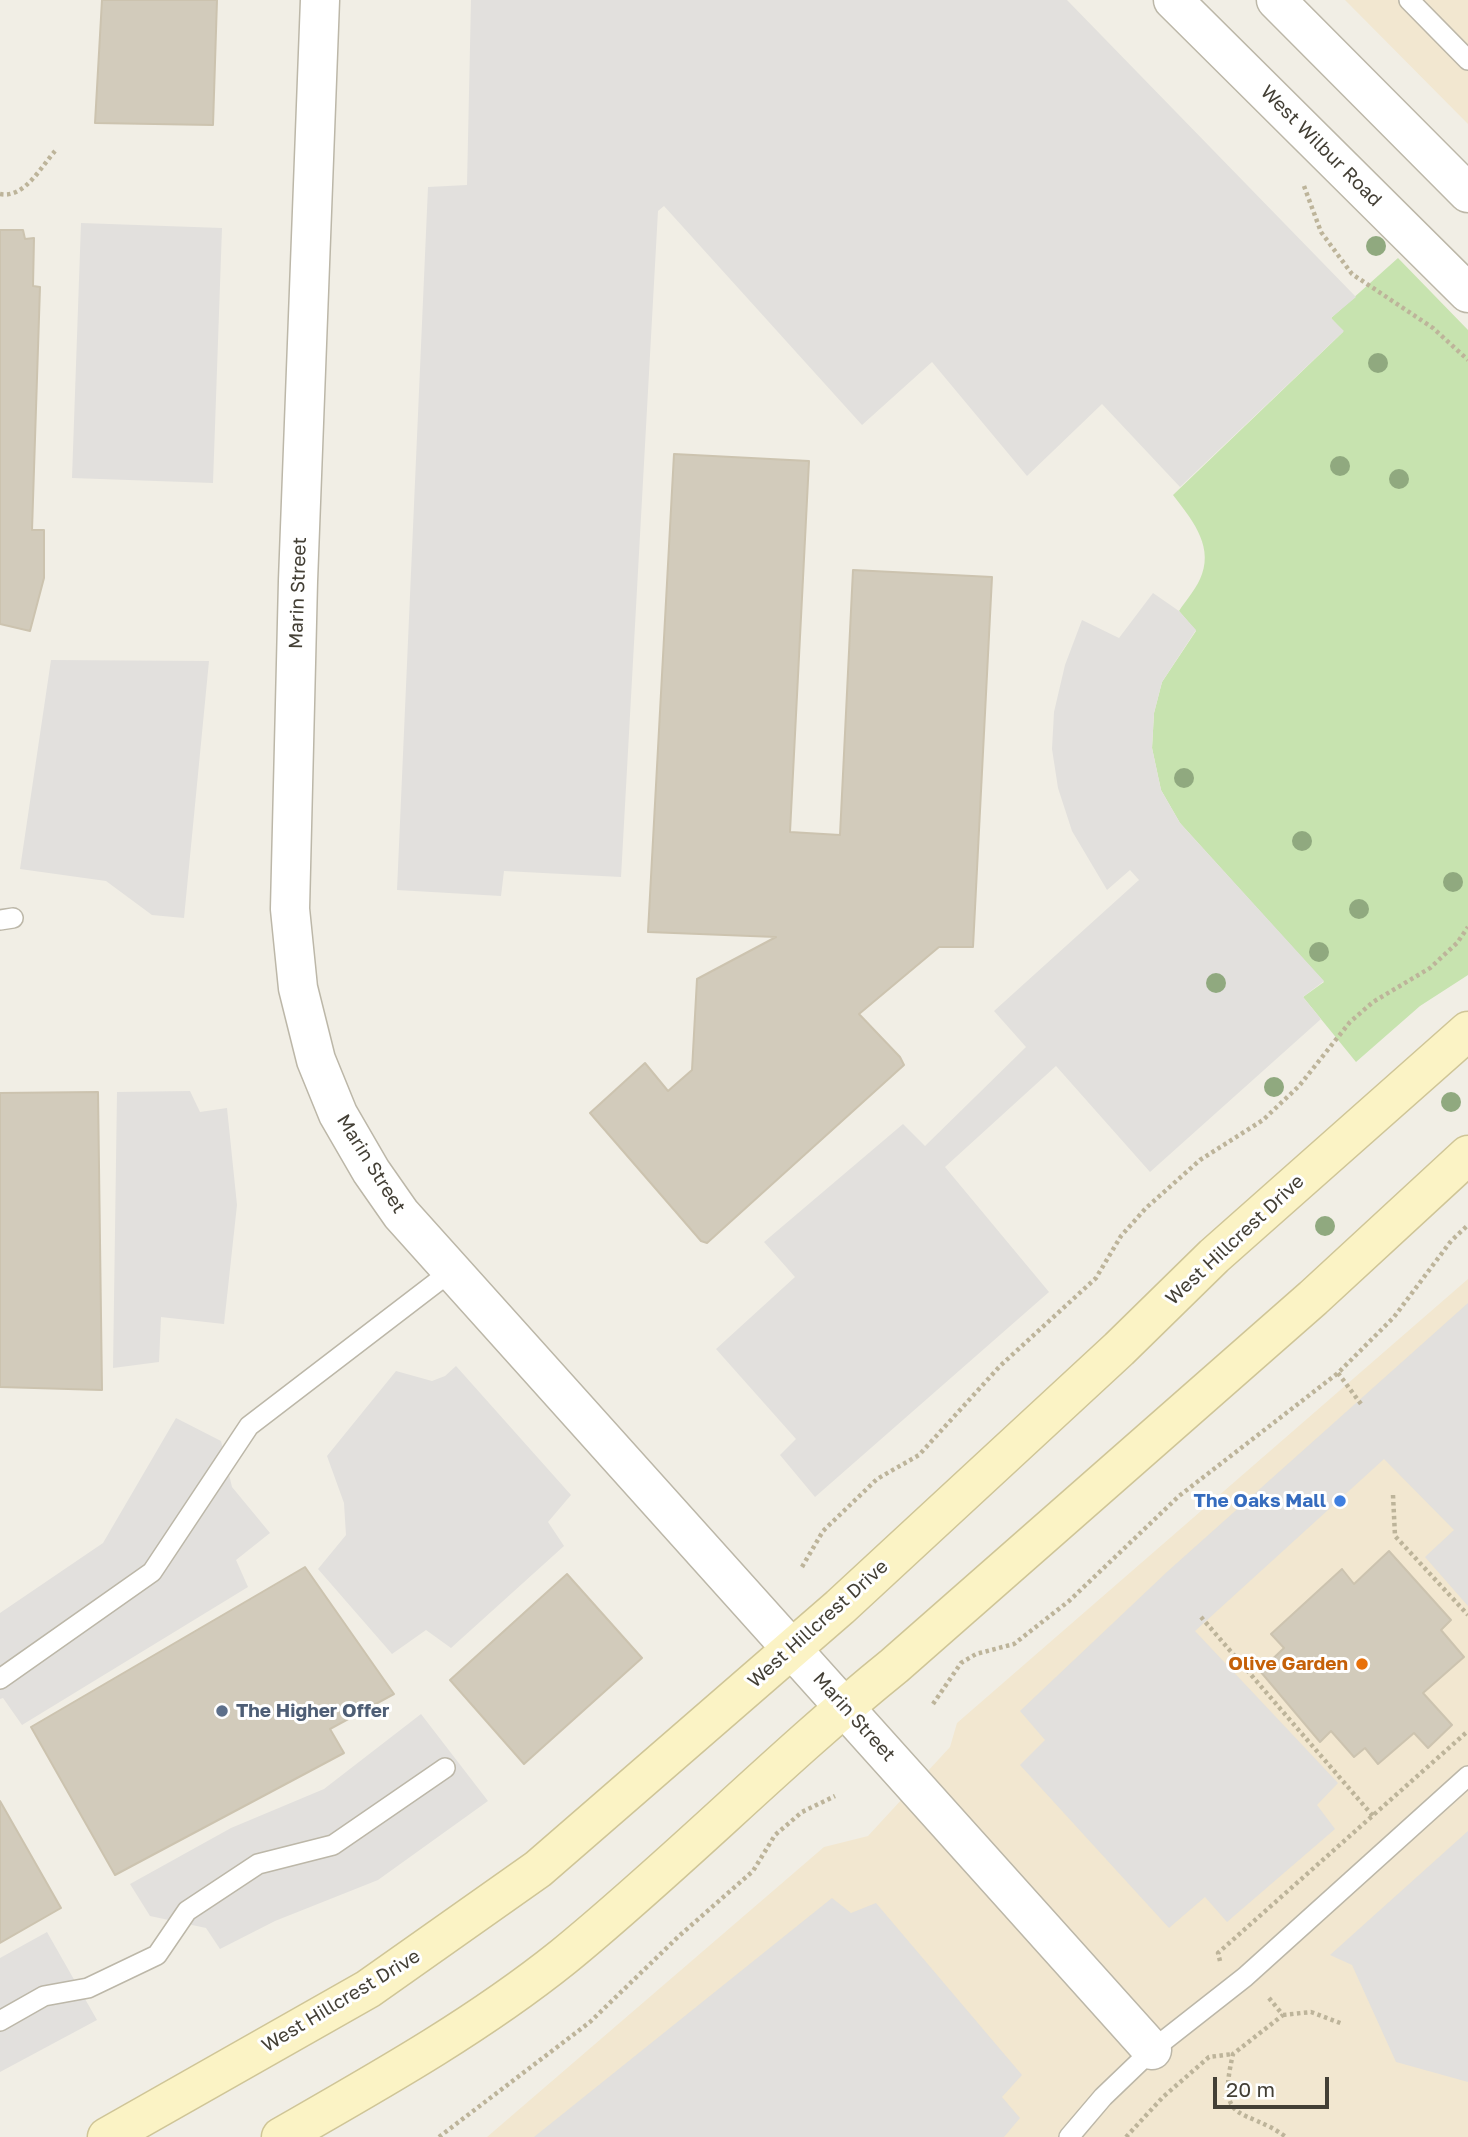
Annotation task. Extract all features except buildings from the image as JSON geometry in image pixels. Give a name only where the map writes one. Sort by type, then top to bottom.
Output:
[{"type":"main road","name":"West Hillcrest Drive","points":[[107,2137],[368,1989],[538,1869],[792,1648],[1119,1349],[1214,1256],[1468,1031]]},
{"type":"main road","points":[[281,2137],[436,2044],[560,1959],[645,1888],[844,1707],[1313,1298],[1468,1155]]},
{"type":"street","name":"Marin Street","points":[[320,0],[298,581],[290,909],[296,974],[316,1060],[338,1114],[371,1171],[401,1214],[450,1272],[1152,2050]]},
{"type":"street","name":"West Wilbur Road","points":[[1173,0],[1468,293]]},
{"type":"street","points":[[1276,0],[1468,192]]},
{"type":"lane","points":[[1409,0],[1468,60]]},
{"type":"lane","points":[[0,1679],[152,1572],[249,1426],[450,1272]]},
{"type":"lane","points":[[0,2021],[44,1996],[88,1988],[158,1955],[187,1911],[258,1864],[333,1845],[445,1768]]},
{"type":"lane","points":[[1069,2137],[1103,2096],[1152,2050],[1245,1977],[1468,1776]]},
{"type":"path","points":[[0,194],[9,196],[19,192],[55,151]]},
{"type":"path","points":[[1299,174],[1321,232],[1352,274],[1433,328],[1468,360]]},
{"type":"path","points":[[802,1567],[823,1531],[877,1479],[919,1455],[1000,1366],[1096,1278],[1121,1236],[1146,1208],[1200,1160],[1263,1120],[1299,1086],[1350,1022],[1373,1002],[1430,968],[1457,943],[1468,927]]},
{"type":"path","points":[[933,1704],[961,1664],[976,1654],[1014,1644],[1069,1601],[1179,1496],[1338,1373],[1394,1317],[1451,1241],[1468,1225]]},
{"type":"path","points":[[1338,1373],[1361,1404]]},
{"type":"path","points":[[1392,1495],[1395,1536],[1468,1615]]},
{"type":"path","points":[[1201,1617],[1373,1816]]},
{"type":"path","points":[[1220,1962],[1218,1954],[1468,1731]]},
{"type":"path","points":[[439,2137],[590,2022],[679,1936],[753,1871],[775,1835],[802,1812],[835,1796]]},
{"type":"path","points":[[1269,1998],[1283,2015]]},
{"type":"path","points":[[1126,2137],[1163,2097],[1209,2057],[1233,2054],[1283,2015],[1311,2012],[1343,2024]]},
{"type":"path","points":[[1233,2054],[1228,2077],[1228,2094],[1234,2108],[1246,2119],[1286,2137]]},
{"type":"shaded area","points":[[471,0],[1067,0],[1356,297],[1331,318],[1344,331],[1180,487],[1102,404],[1027,476],[932,362],[862,425],[664,206],[658,211],[621,877],[504,871],[501,896],[397,890],[428,187],[467,185]]},
{"type":"shaded area","points":[[1345,0],[1468,0],[1468,124]]},
{"type":"shaded area","points":[[81,223],[222,228],[213,483],[72,478]]},
{"type":"shaded area","points":[[1153,593],[1179,611],[1196,630],[1162,682],[1154,713],[1152,748],[1161,790],[1180,823],[1324,981],[1303,997],[1321,1019],[1150,1172],[1056,1066],[945,1167],[1049,1292],[815,1497],[780,1455],[796,1439],[716,1349],[795,1277],[764,1242],[903,1124],[925,1146],[1026,1047],[994,1011],[1139,880],[1130,870],[1107,890],[1072,831],[1058,788],[1052,749],[1054,712],[1065,665],[1082,620],[1119,638]]},
{"type":"shaded area","points":[[51,660],[209,661],[184,918],[152,915],[106,881],[20,869]]},
{"type":"shaded area","points":[[190,1091],[200,1112],[227,1108],[237,1205],[224,1324],[161,1317],[159,1362],[113,1368],[117,1092]]},
{"type":"shaded area","name":"The Oaks Mall","points":[[1468,1279],[1468,2137],[487,2137],[824,1847],[868,1836],[950,1747],[957,1723]]},
{"type":"shaded area","points":[[1468,1303],[1468,1606],[1425,1557],[1454,1530],[1384,1459],[1195,1631],[1338,1783],[1317,1805],[1335,1829],[1227,1922],[1205,1897],[1169,1928],[1020,1765],[1045,1740],[1020,1711],[1168,1571]]},
{"type":"shaded area","points":[[456,1366],[571,1495],[548,1522],[564,1546],[451,1648],[426,1630],[392,1654],[318,1569],[346,1535],[344,1503],[327,1456],[396,1371],[432,1381],[445,1376]]},
{"type":"shaded area","points":[[176,1418],[221,1441],[232,1487],[270,1533],[236,1560],[248,1587],[22,1725],[3,1698],[0,1699],[0,1613],[103,1543]]},
{"type":"shaded area","points":[[421,1714],[488,1801],[378,1880],[275,1921],[220,1949],[206,1928],[150,1916],[130,1884],[231,1828],[324,1789]]},
{"type":"shaded area","points":[[1468,1831],[1468,2082],[1396,2062],[1352,1965],[1330,1955]]},
{"type":"shaded area","points":[[832,1898],[851,1913],[876,1903],[1022,2075],[1002,2097],[1020,2118],[1004,2137],[534,2137]]},
{"type":"shaded area","points":[[47,1932],[97,2020],[0,2072],[0,1958]]},
{"type":"green space","points":[[1398,258],[1468,330],[1468,975],[1420,1006],[1356,1062],[1303,997],[1324,982],[1180,823],[1161,790],[1152,748],[1154,713],[1162,682],[1196,631],[1179,611],[1198,584],[1205,563],[1198,531],[1173,495],[1343,332],[1331,318]]},
{"type":"place","name":"The Oaks Mall","points":[[1340,1501]]},
{"type":"place","name":"Olive Garden","points":[[1362,1664]]},
{"type":"place","name":"The Higher Offer","points":[[222,1711]]}]
